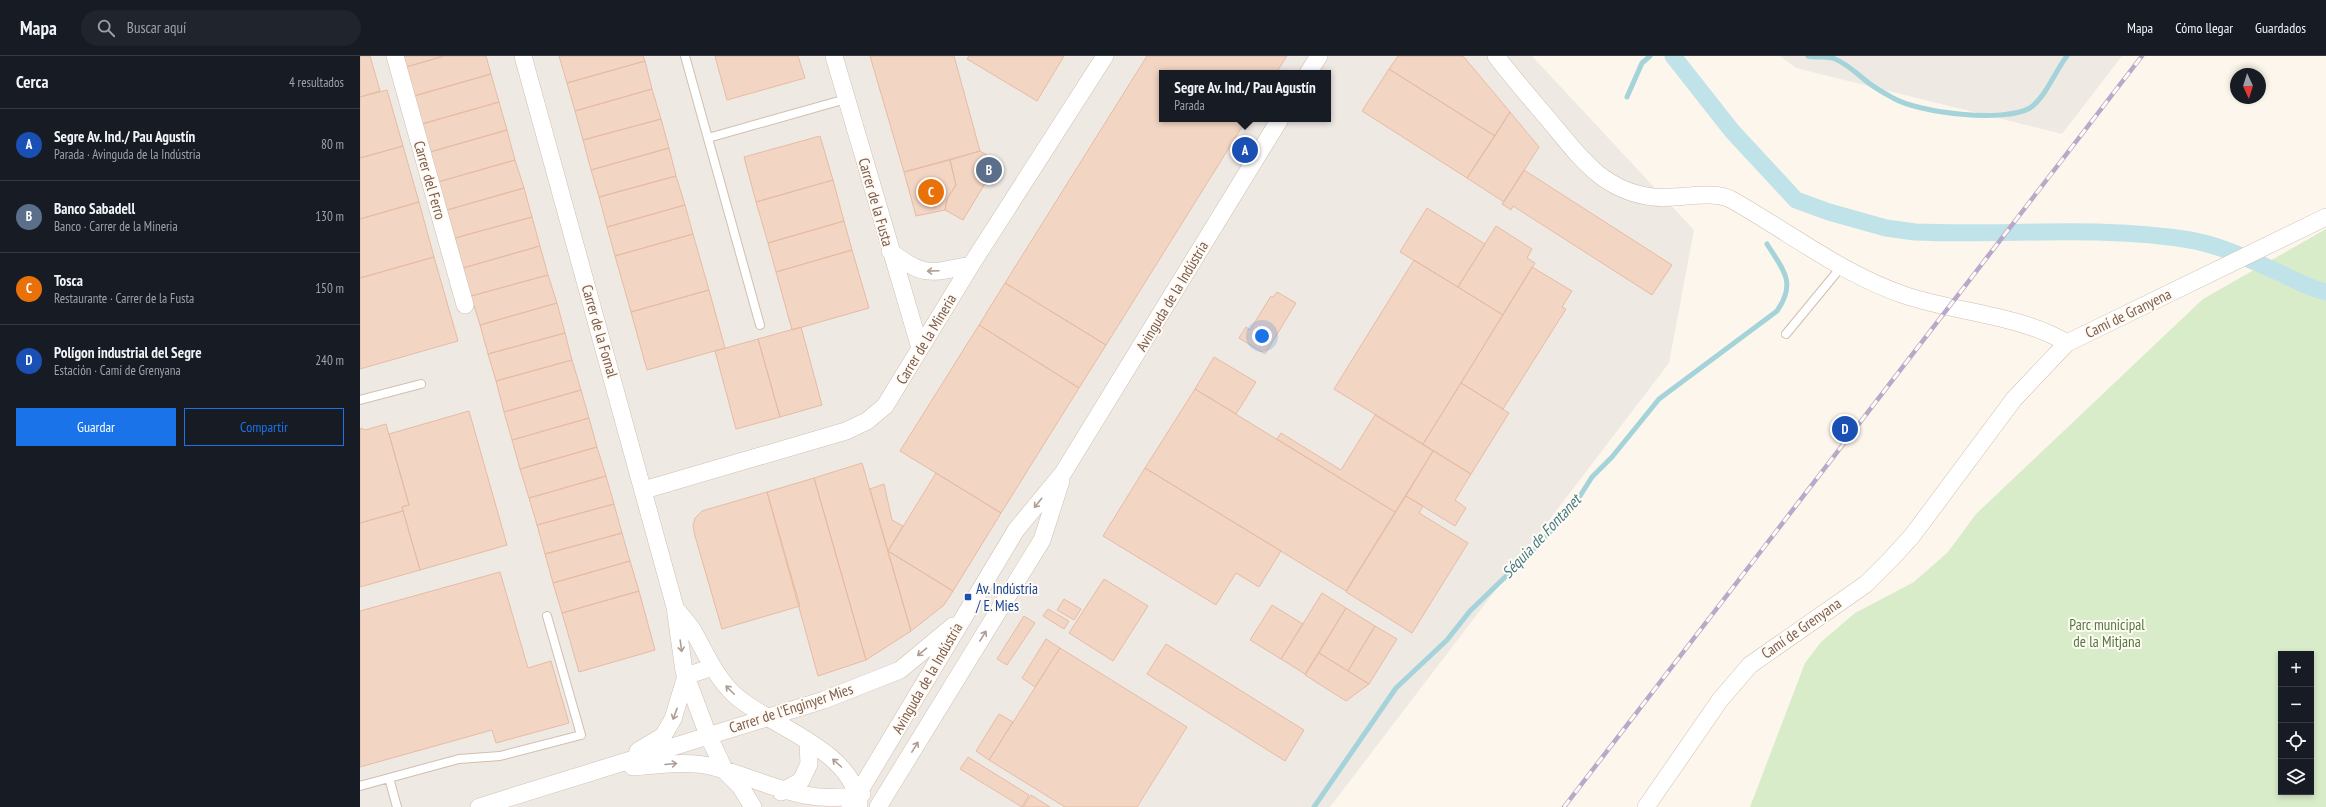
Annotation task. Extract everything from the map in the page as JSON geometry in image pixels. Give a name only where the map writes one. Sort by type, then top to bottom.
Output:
[{"type":"street","name":"Carrer del Ferro","points":[[395,56],[465,304]]},
{"type":"street","name":"Carrer de la Fornal","points":[[523,56],[644,490],[675,607],[686,676],[708,735],[725,771],[740,786],[753,807]]},
{"type":"street","name":"Carrer de la Fusta","points":[[834,56],[890,251],[920,348]]},
{"type":"street","name":"Carrer de la Mineria","points":[[644,490],[846,431],[867,421],[885,406],[971,265],[1105,56]]},
{"type":"street","points":[[1310,70],[1319,56]]},
{"type":"street","points":[[1496,56],[1580,159],[1607,180],[1638,194],[1654,197],[1711,196],[1731,199],[1792,238],[1842,266],[1904,295],[1947,308],[2012,321],[2066,343]]},
{"type":"street","name":"Avinguda de la Indústria","points":[[856,803],[962,618],[1016,530],[1063,473],[1278,122]]},
{"type":"street","name":"Camí de Granyena","points":[[1969,460],[2014,399],[2066,343],[2326,217]]},
{"type":"street","points":[[890,251],[909,266],[927,272],[971,265]]},
{"type":"street","name":"Camí de Grenyana","points":[[1646,807],[1720,700],[1750,664],[1866,584],[1912,536],[1969,460]]},
{"type":"street","name":"Avinguda de la Indústria","points":[[878,807],[1042,540],[1063,473]]},
{"type":"street","name":"Carrer de la Fornal","points":[[675,607],[691,628],[721,682],[737,698],[808,741],[840,765],[856,803]]},
{"type":"street","name":"Carrer de l'Enginyer Mies","points":[[479,807],[498,804],[708,735],[824,700],[900,670],[962,618]]},
{"type":"street","points":[[604,769],[663,736],[674,719],[686,676],[713,667]]},
{"type":"street","points":[[781,792],[801,781],[809,764],[808,741]]},
{"type":"street","name":"Carrer de l'Enginyer Mies","points":[[604,769],[681,763],[725,771],[800,800],[830,803],[856,803],[894,780]]},
{"type":"lane","points":[[685,56],[760,325]]},
{"type":"lane","points":[[708,138],[846,99]]},
{"type":"lane","points":[[1786,334],[1842,266]]},
{"type":"lane","points":[[360,400],[421,384]]},
{"type":"lane","points":[[360,786],[459,759],[500,756],[581,735],[547,616]]},
{"type":"lane","points":[[389,778],[397,807]]},
{"type":"shaded area","points":[[360,56],[1532,56],[1694,230],[1669,363],[1330,807],[360,807]]},
{"type":"shaded area","points":[[1780,56],[2122,56],[2062,134],[1796,68]]},
{"type":"green space","name":"Parc municipal de la Mitjana","points":[[2326,229],[2326,807],[1750,807],[1805,663],[1821,642],[1855,613],[1914,582],[1948,552],[1976,514],[2203,299]]},
{"type":"building","points":[[360,56],[370,56],[380,91],[360,97]]},
{"type":"building","points":[[403,56],[444,56],[406,67]]},
{"type":"building","points":[[444,56],[486,56],[491,74],[414,96],[406,67]]},
{"type":"building","points":[[559,56],[643,56],[645,61],[567,83]]},
{"type":"building","points":[[715,56],[798,56],[805,78],[727,100]]},
{"type":"building","points":[[870,56],[954,56],[980,151],[904,172]]},
{"type":"building","points":[[969,56],[1064,56],[1037,101],[967,59]]},
{"type":"building","points":[[1147,56],[1287,56],[1278,70],[1159,70],[1159,122],[1245,122],[1106,345],[1005,283]]},
{"type":"building","points":[[1398,56],[1463,56],[1510,112],[1495,136],[1389,69]]},
{"type":"building","points":[[645,61],[652,89],[575,111],[567,83]]},
{"type":"building","points":[[1389,69],[1495,136],[1467,178],[1362,111]]},
{"type":"building","points":[[491,74],[499,102],[422,124],[414,96]]},
{"type":"building","points":[[652,89],[661,119],[583,140],[575,111]]},
{"type":"building","points":[[387,90],[403,146],[360,158],[360,97]]},
{"type":"building","points":[[499,102],[507,130],[430,152],[422,124]]},
{"type":"building","points":[[1510,112],[1539,147],[1504,202],[1467,178]]},
{"type":"building","points":[[661,119],[669,148],[591,170],[583,140]]},
{"type":"building","points":[[507,130],[515,160],[438,182],[430,152]]},
{"type":"building","points":[[820,136],[833,180],[756,202],[744,157]]},
{"type":"building","points":[[403,146],[419,202],[360,219],[360,158]]},
{"type":"building","points":[[669,148],[676,176],[599,197],[591,170]]},
{"type":"building","points":[[980,151],[998,162],[963,220],[945,210],[947,199],[956,185],[950,160]]},
{"type":"building","points":[[515,160],[524,188],[447,210],[438,182]]},
{"type":"building","points":[[950,160],[956,185],[947,199],[945,210],[916,216],[904,172]]},
{"type":"building","points":[[1524,170],[1672,265],[1652,295],[1513,206],[1511,210],[1502,204]]},
{"type":"building","points":[[676,176],[685,205],[607,227],[599,197]]},
{"type":"building","points":[[833,180],[844,221],[768,243],[756,202]]},
{"type":"building","points":[[524,188],[532,217],[455,238],[447,210]]},
{"type":"building","points":[[419,202],[434,257],[360,278],[360,219]]},
{"type":"building","points":[[685,205],[693,234],[615,256],[607,227]]},
{"type":"building","points":[[1427,208],[1485,244],[1458,287],[1400,252]]},
{"type":"building","points":[[532,217],[540,246],[463,268],[455,238]]},
{"type":"building","points":[[844,221],[852,250],[776,272],[768,243]]},
{"type":"building","points":[[1496,226],[1532,249],[1527,258],[1535,263],[1503,315],[1458,287]]},
{"type":"building","points":[[693,234],[709,290],[631,312],[615,256]]},
{"type":"building","points":[[540,246],[548,275],[471,296],[463,268]]},
{"type":"building","points":[[852,250],[869,308],[792,330],[776,272]]},
{"type":"building","points":[[434,257],[458,341],[360,369],[360,278]]},
{"type":"building","points":[[1414,260],[1503,315],[1423,444],[1334,389]]},
{"type":"building","points":[[1532,267],[1572,291],[1562,307],[1566,309],[1503,409],[1461,383]]},
{"type":"building","points":[[548,275],[557,303],[480,325],[471,296]]},
{"type":"building","points":[[1005,283],[1106,345],[1079,388],[979,325]]},
{"type":"building","points":[[709,290],[725,348],[647,370],[631,312]]},
{"type":"building","points":[[1277,292],[1296,303],[1265,354],[1239,338],[1246,327],[1250,330],[1271,296],[1273,297]]},
{"type":"building","points":[[557,303],[565,333],[488,354],[480,325]]},
{"type":"building","points":[[979,325],[1079,388],[1001,513],[900,451]]},
{"type":"building","points":[[801,327],[822,405],[780,417],[758,339]]},
{"type":"building","points":[[565,333],[572,360],[496,381],[488,354]]},
{"type":"building","points":[[758,339],[780,417],[736,429],[715,351]]},
{"type":"building","points":[[1214,357],[1256,382],[1236,414],[1195,389]]},
{"type":"building","points":[[572,360],[581,390],[504,412],[496,381]]},
{"type":"building","points":[[1461,383],[1509,413],[1471,474],[1423,444]]},
{"type":"building","points":[[1195,389],[1395,512],[1346,591],[1145,468]]},
{"type":"building","points":[[581,390],[589,418],[512,440],[504,412]]},
{"type":"building","points":[[469,411],[507,545],[420,570],[402,507],[409,505],[389,434]]},
{"type":"building","points":[[1375,415],[1433,451],[1395,512],[1277,439],[1281,433],[1341,470]]},
{"type":"building","points":[[1849,417],[1854,421],[1838,441],[1833,437]]},
{"type":"building","points":[[589,418],[597,447],[520,469],[512,440]]},
{"type":"building","points":[[386,424],[409,505],[402,507],[403,511],[360,523],[360,431],[361,428],[365,430]]},
{"type":"building","points":[[597,447],[606,476],[529,498],[520,469]]},
{"type":"building","points":[[1433,451],[1471,474],[1455,500],[1466,508],[1455,526],[1406,496]]},
{"type":"building","points":[[862,463],[911,631],[866,660],[814,478]]},
{"type":"building","points":[[1145,468],[1281,551],[1259,587],[1236,573],[1216,605],[1103,536]]},
{"type":"building","points":[[936,473],[1001,513],[953,591],[888,551]]},
{"type":"building","points":[[606,476],[614,504],[537,525],[529,498]]},
{"type":"building","points":[[814,478],[866,660],[818,676],[767,492]]},
{"type":"building","points":[[884,484],[892,520],[903,526],[888,551],[870,489]]},
{"type":"building","points":[[767,492],[800,606],[722,629],[695,536],[693,526],[695,518],[702,511]]},
{"type":"building","points":[[1406,496],[1423,506],[1419,513],[1468,543],[1412,633],[1346,592]]},
{"type":"building","points":[[614,504],[622,533],[545,554],[537,525]]},
{"type":"building","points":[[403,511],[420,570],[360,587],[360,523]]},
{"type":"building","points":[[622,533],[630,561],[553,583],[545,554]]},
{"type":"building","points":[[888,551],[953,591],[944,605],[911,631]]},
{"type":"building","points":[[630,561],[639,591],[562,613],[553,583]]},
{"type":"building","points":[[500,572],[528,668],[551,661],[569,723],[496,743],[492,730],[360,767],[360,611]]},
{"type":"building","points":[[1104,579],[1148,606],[1113,661],[1069,633]]},
{"type":"building","points":[[639,591],[655,650],[579,672],[562,613]]},
{"type":"building","points":[[1322,593],[1346,608],[1305,674],[1281,659]]},
{"type":"building","points":[[1064,599],[1081,609],[1074,620],[1057,610]]},
{"type":"building","points":[[1272,605],[1303,624],[1281,659],[1250,640]]},
{"type":"building","points":[[1346,608],[1375,626],[1348,671],[1319,653]]},
{"type":"building","points":[[1048,609],[1069,621],[1064,629],[1043,616]]},
{"type":"building","points":[[1024,616],[1035,623],[1007,665],[997,659]]},
{"type":"building","points":[[1375,626],[1397,639],[1369,684],[1348,671]]},
{"type":"building","points":[[1046,639],[1060,648],[1035,687],[1022,678]]},
{"type":"building","points":[[1166,644],[1304,730],[1285,761],[1147,674]]},
{"type":"building","points":[[1060,648],[1187,727],[1137,807],[1065,807],[989,760]]},
{"type":"building","points":[[1319,653],[1369,684],[1346,701],[1305,675]]},
{"type":"building","points":[[999,714],[1013,722],[989,760],[976,751]]},
{"type":"building","points":[[968,757],[1029,795],[1022,807],[960,769]]},
{"type":"building","points":[[1031,795],[1050,807],[1023,807]]},
{"type":"waterway","name":"Séquia de Fontanet","points":[[1627,97],[1642,63],[1650,56]]},
{"type":"waterway","points":[[1673,56],[1732,131],[1796,200],[1829,212],[1886,228],[1915,232],[2087,232],[2121,233],[2190,240],[2213,245],[2235,253],[2307,286],[2326,292]]},
{"type":"waterway","name":"Séquia de Fontanet","points":[[1808,56],[1835,59],[1851,68],[1868,83],[1893,98],[1905,103],[1941,112],[1982,115],[2001,115],[2030,108],[2046,91],[2067,56]]},
{"type":"waterway","name":"Séquia de Fontanet","points":[[1314,807],[1396,688],[1447,640],[1470,611],[1538,545],[1573,507],[1592,477],[1612,457],[1659,399],[1777,311],[1786,292],[1786,276],[1767,244]]},
{"type":"railway","points":[[1564,807],[2142,56]]},
{"type":"place","name":"Segre Av. Ind./ Pau Agustín","points":[[1245,150]]},
{"type":"place","name":"Banco Sabadell","points":[[989,170]]},
{"type":"place","name":"Tosca","points":[[931,192]]},
{"type":"place","name":"Polígon industrial del Segre","points":[[1845,429]]},
{"type":"place","name":"Av. Indústria / E. Mies","points":[[968,597]]}]
